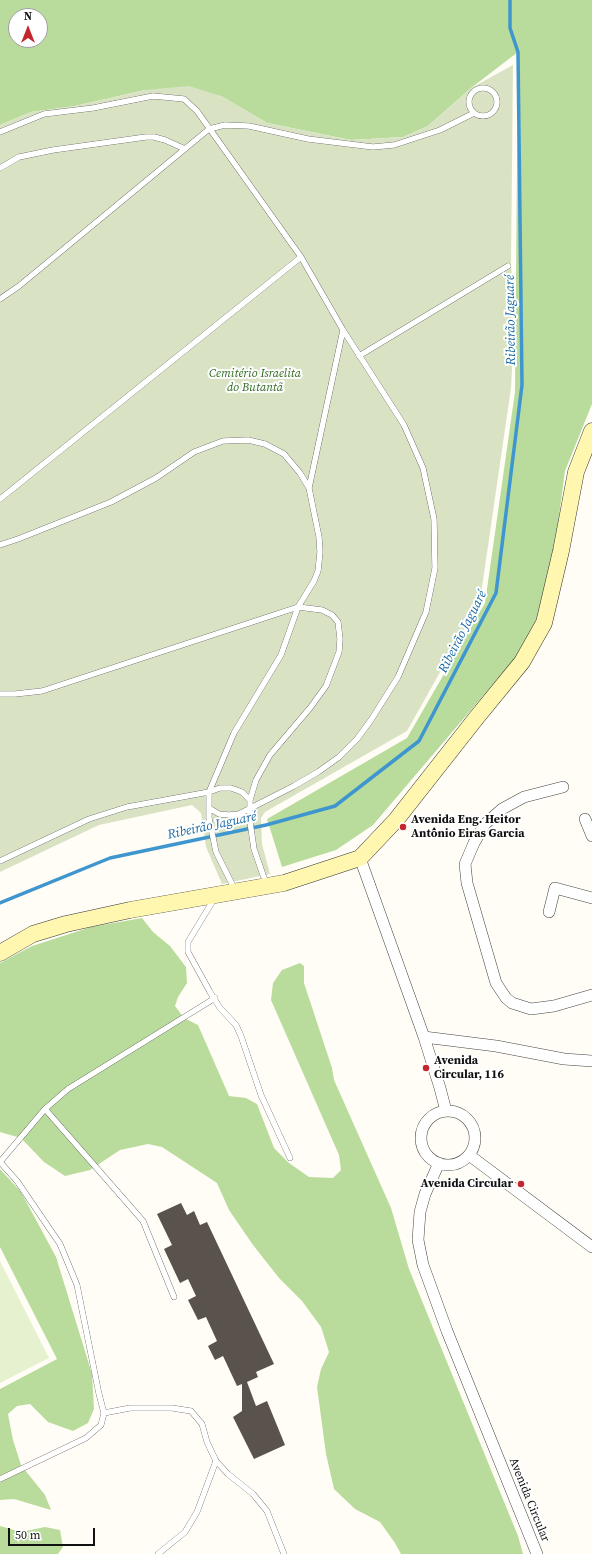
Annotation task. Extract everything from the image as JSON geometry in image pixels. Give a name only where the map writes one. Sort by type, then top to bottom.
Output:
[{"type":"main road","points":[[0,953],[33,934],[66,924],[123,912],[284,883],[360,858],[396,820],[476,717],[522,662],[544,623],[561,551],[576,472],[592,431]]},
{"type":"street","points":[[563,787],[524,797],[502,809],[485,824],[474,842],[465,864],[467,883],[496,983],[506,998],[512,1003],[531,1009],[554,1006],[592,995]]},
{"type":"street","points":[[585,819],[592,836]]},
{"type":"street","points":[[360,858],[424,1037],[446,1111]]},
{"type":"street","points":[[549,912],[555,888],[592,898]]},
{"type":"street","points":[[424,1037],[496,1046],[564,1059],[592,1061]]},
{"type":"street","points":[[455,1111],[470,1121],[476,1138],[474,1147],[469,1155],[455,1164],[438,1163],[431,1159],[425,1152],[422,1143],[424,1126],[430,1118],[437,1113],[455,1111]]},
{"type":"street","points":[[469,1155],[592,1247]]},
{"type":"street","name":"Avenida Circular","points":[[438,1163],[425,1194],[420,1212],[418,1240],[423,1265],[447,1331],[537,1554]]},
{"type":"lane","points":[[0,299],[19,286],[209,130],[225,125],[249,126],[308,138],[373,147],[394,144],[440,130],[474,113],[487,116],[495,111],[498,102],[495,93],[491,90],[482,88],[474,92],[470,96],[469,105],[474,113]]},
{"type":"lane","points":[[0,132],[44,114],[93,108],[153,96],[184,99],[197,111],[209,130],[301,257],[343,330],[404,426],[423,468],[434,519],[435,568],[426,612],[398,677],[371,720],[357,739],[339,757],[318,772],[249,810],[239,814],[229,815],[219,814],[209,808]]},
{"type":"lane","points":[[0,168],[19,157],[53,150],[146,137],[154,137],[165,140],[185,149]]},
{"type":"lane","points":[[0,499],[301,257]]},
{"type":"lane","points":[[360,356],[508,266]]},
{"type":"lane","points":[[308,488],[343,330]]},
{"type":"lane","points":[[0,545],[111,502],[156,478],[194,452],[223,441],[248,440],[265,444],[284,454],[300,473],[308,488],[319,537],[320,552],[318,571],[298,607],[281,655],[234,733],[209,792],[209,818],[216,852],[236,892]]},
{"type":"lane","points":[[0,694],[42,691],[298,607],[322,610],[332,615],[338,622],[340,630],[339,652],[326,686],[310,708],[270,755],[256,780],[250,800],[249,810],[254,849],[268,886]]},
{"type":"lane","points":[[0,862],[89,819],[127,807],[209,792],[220,788],[231,788],[242,792],[250,800]]},
{"type":"lane","points":[[217,895],[188,942],[188,952],[220,1008],[236,1025],[261,1095],[290,1158]]},
{"type":"lane","points":[[0,1479],[86,1438],[100,1425],[104,1413],[77,1285],[60,1244],[17,1181],[0,1162],[45,1109],[68,1089],[215,998]]},
{"type":"lane","points":[[45,1109],[143,1221],[174,1297]]},
{"type":"lane","points":[[104,1413],[130,1408],[172,1408],[192,1411],[202,1424],[207,1442],[216,1461],[228,1474],[260,1502],[267,1511],[284,1554]]},
{"type":"lane","points":[[158,1554],[185,1532],[197,1512],[216,1461]]},
{"type":"green space","points":[[0,0],[592,0],[592,404],[565,471],[548,598],[516,657],[373,825],[336,850],[282,867],[267,819],[407,738],[485,603],[515,392],[518,52],[471,88],[428,126],[403,137],[351,140],[267,123],[221,96],[145,90],[75,106],[31,112],[0,125]]},
{"type":"green space","name":"Cemitério Israelita do Butantã","points":[[513,65],[511,265],[515,313],[511,388],[480,601],[407,731],[265,812],[261,818],[262,844],[270,874],[222,884],[206,847],[201,813],[192,805],[99,825],[0,872],[0,125],[31,112],[75,106],[145,90],[189,86],[221,96],[267,123],[351,140],[403,137],[428,126],[471,88]]},
{"type":"green space","points":[[142,918],[153,932],[170,946],[186,967],[187,983],[178,997],[175,1006],[184,1018],[198,1025],[229,1096],[246,1098],[257,1104],[274,1148],[289,1163],[309,1177],[333,1178],[341,1170],[339,1155],[271,1000],[273,983],[282,970],[300,963],[304,966],[304,983],[332,1068],[334,1080],[391,1208],[409,1269],[518,1536],[523,1554],[401,1554],[380,1522],[355,1509],[334,1489],[326,1454],[317,1387],[321,1369],[329,1352],[321,1327],[302,1301],[279,1278],[253,1245],[229,1210],[217,1183],[162,1147],[148,1144],[120,1150],[90,1170],[65,1176],[44,1162],[21,1138],[0,1132],[0,963],[32,946],[91,927]]},
{"type":"green space","points":[[0,1169],[21,1192],[56,1257],[92,1374],[94,1409],[88,1423],[73,1431],[48,1422],[30,1404],[17,1406],[8,1414],[13,1440],[21,1465],[45,1495],[51,1510],[14,1499],[0,1500],[0,1389],[57,1359],[0,1247]]},
{"type":"green space","points":[[0,1261],[49,1358],[0,1383]]},
{"type":"green space","points":[[0,1526],[21,1532],[45,1527],[60,1530],[63,1547],[58,1554],[0,1554]]},
{"type":"building","points":[[181,1203],[187,1215],[194,1211],[200,1225],[207,1222],[274,1364],[256,1372],[258,1377],[247,1382],[256,1406],[267,1401],[285,1445],[254,1459],[233,1417],[242,1411],[242,1384],[237,1386],[223,1356],[215,1360],[208,1346],[217,1341],[206,1317],[198,1320],[188,1300],[196,1296],[188,1279],[180,1283],[164,1249],[172,1245],[157,1214]]},
{"type":"waterway","name":"Ribeirão Jaguaré","points":[[0,903],[110,858],[266,825],[335,806],[419,741],[496,593],[522,385],[518,52],[510,28],[510,0]]},
{"type":"place","name":"Avenida Eng. Heitor Antônio Eiras Garcia","points":[[403,827]]},
{"type":"place","name":"Avenida Circular, 116","points":[[426,1068]]},
{"type":"place","name":"Avenida Circular","points":[[521,1184]]}]
